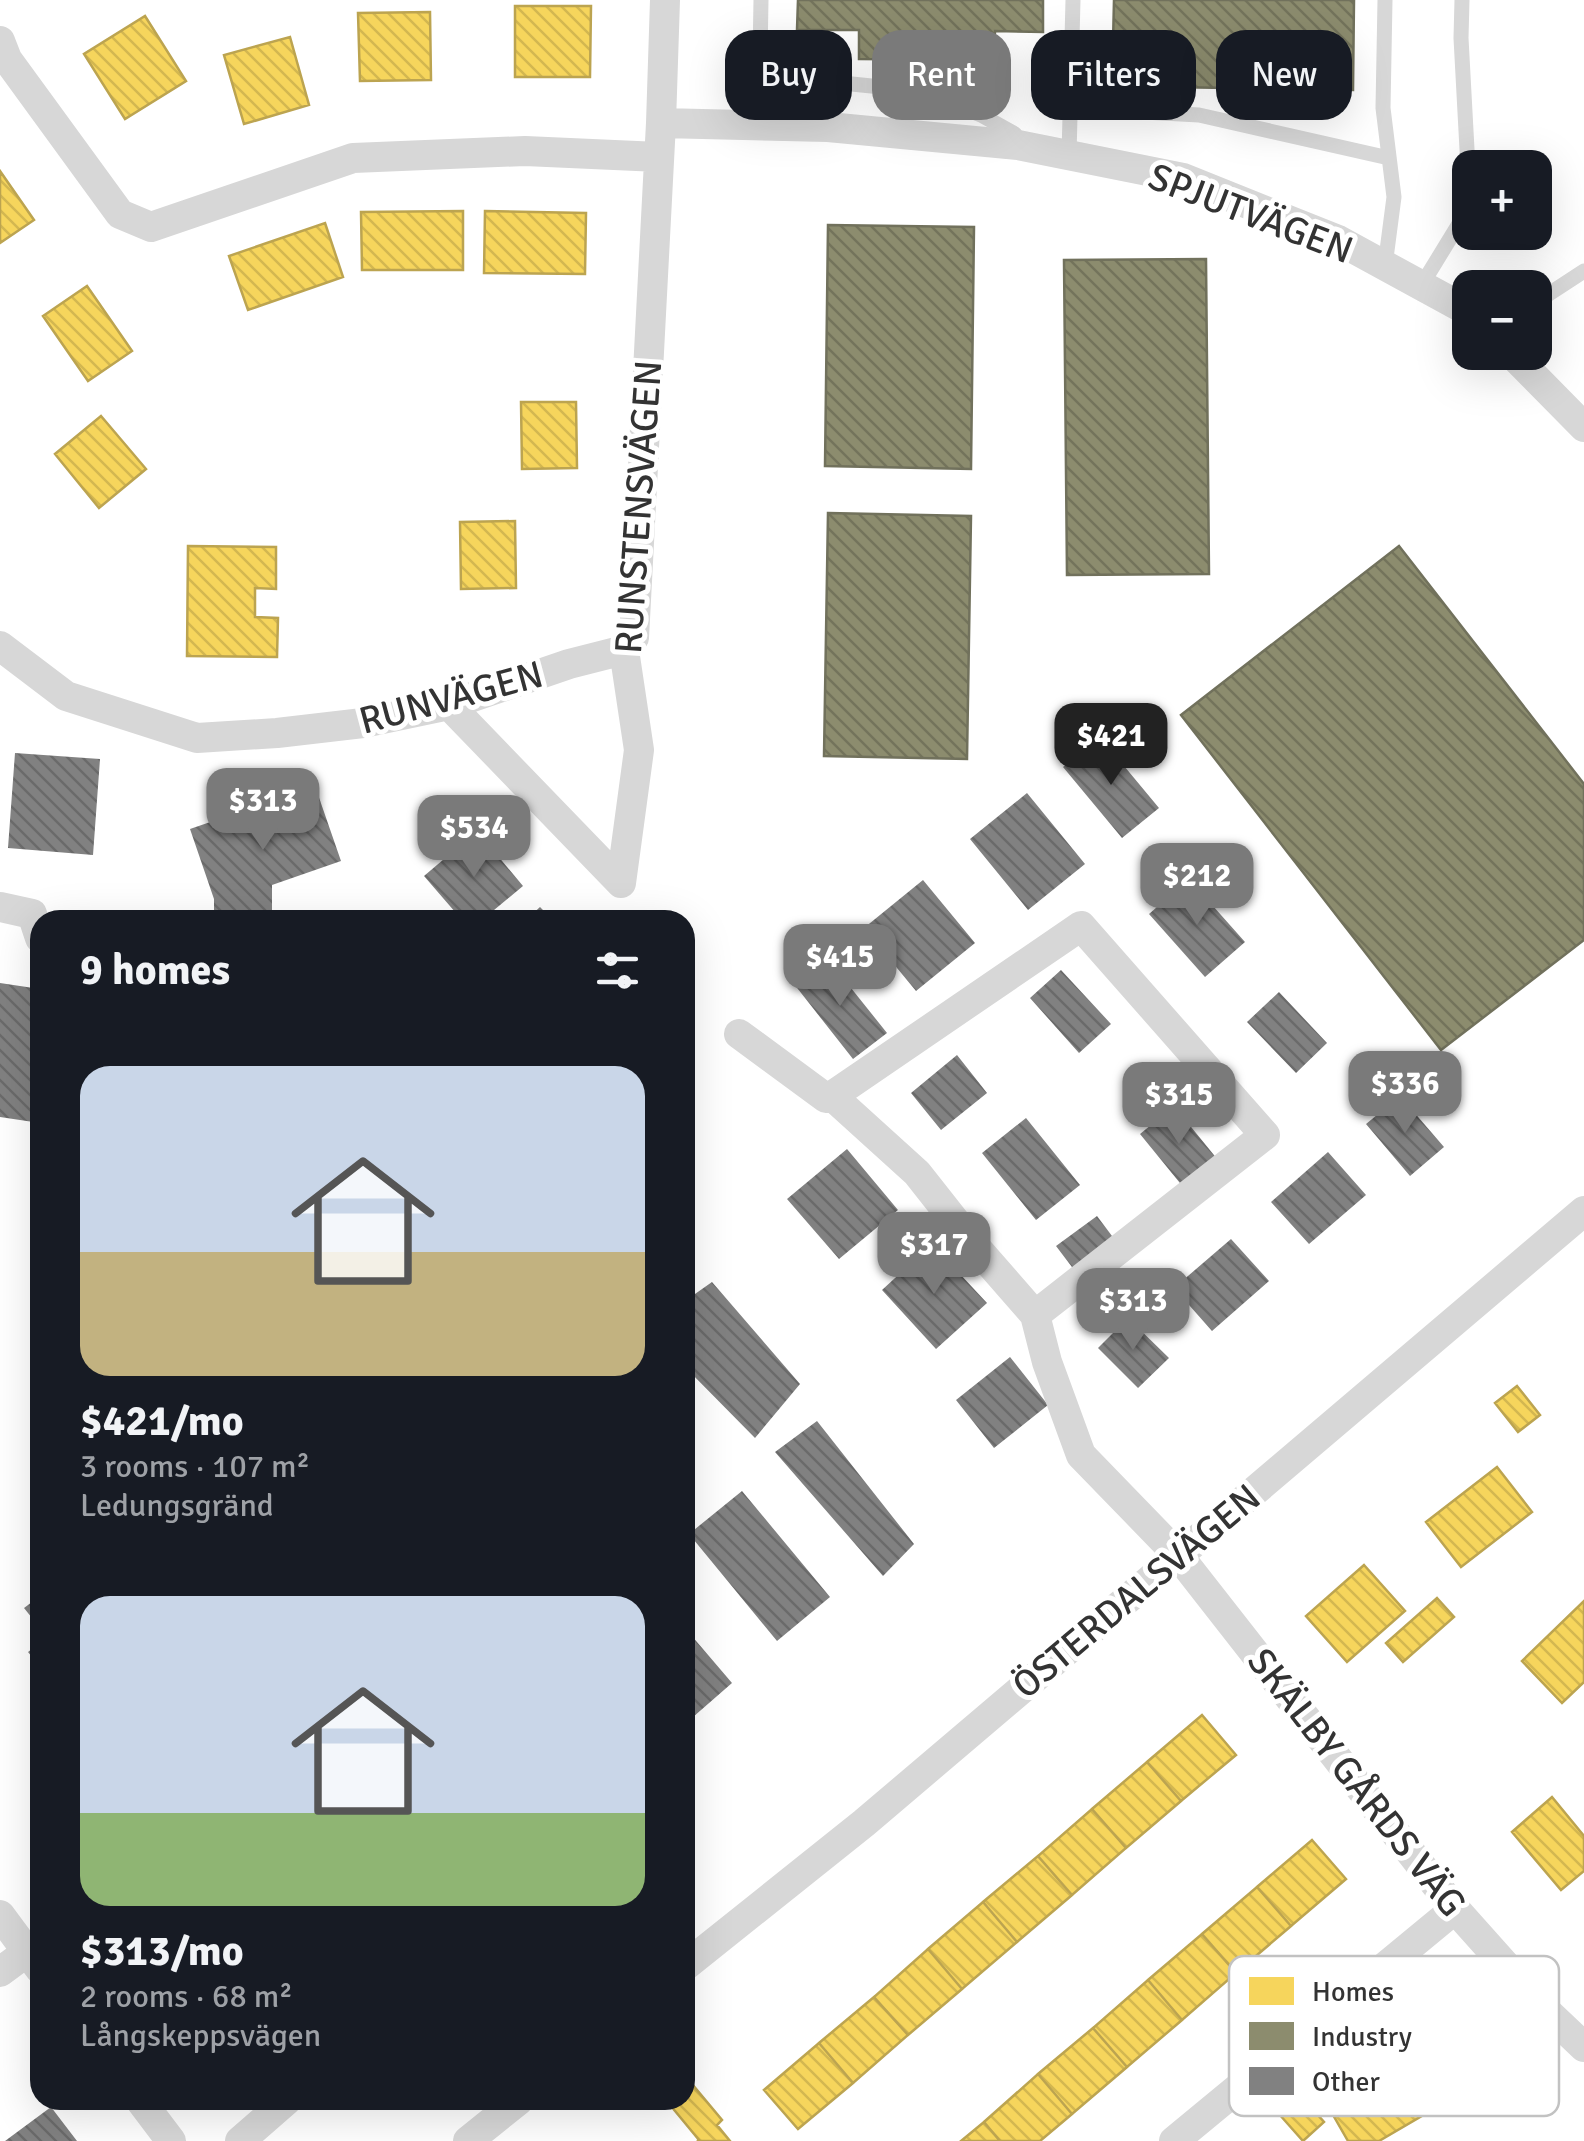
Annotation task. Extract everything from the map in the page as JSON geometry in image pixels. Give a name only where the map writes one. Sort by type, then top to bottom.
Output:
[{"type":"street","name":"RUNSTENSVÄGEN","points":[[449,704],[621,883],[638,750],[624,650],[634,638],[664,0]]},
{"type":"street","points":[[0,41],[7,58],[120,214],[151,227],[353,158],[525,150],[659,157]]},
{"type":"street","name":"SPJUTVÄGEN","points":[[661,123],[828,127],[1018,145],[1182,178],[1338,240],[1452,302]]},
{"type":"street","points":[[1528,370],[1584,426]]},
{"type":"street","name":"RUNVÄGEN","points":[[0,646],[66,696],[196,738],[363,724],[449,704],[624,650]]},
{"type":"street","points":[[0,907],[30,914]]},
{"type":"street","points":[[738,1034],[826,1098],[1081,926],[1266,1135],[1035,1315],[917,1172],[832,1096]]},
{"type":"street","name":"ÖSTERDALSVÄGEN","points":[[695,1958],[864,1822],[1584,1212]]},
{"type":"street","name":"SKÄLBY GÅRDS VÄG","points":[[1035,1315],[1047,1362],[1081,1456],[1178,1554],[1454,1909],[1496,1956]]},
{"type":"street","points":[[1397,1956],[1454,1909]]},
{"type":"street","points":[[0,1914],[30,1955]]},
{"type":"street","points":[[0,1972],[30,1961]]},
{"type":"street","name":"SKÄLBY GÅRDS VÄG","points":[[1559,2023],[1584,2047]]},
{"type":"street","points":[[1174,2141],[1229,2095]]},
{"type":"street","points":[[148,2110],[172,2141]]},
{"type":"street","points":[[240,2141],[276,2110]]},
{"type":"street","points":[[468,2141],[507,2110]]},
{"type":"lane","points":[[761,0],[760,57],[762,68],[774,76],[920,91],[1015,134],[1018,145]]},
{"type":"lane","points":[[1072,30],[1073,0]]},
{"type":"lane","points":[[1385,0],[1383,108],[1394,197],[1385,266]]},
{"type":"lane","points":[[1462,0],[1467,150]]},
{"type":"lane","points":[[1196,115],[1389,158]]},
{"type":"lane","points":[[1069,155],[1070,120]]},
{"type":"lane","points":[[1421,286],[1452,235]]},
{"type":"lane","points":[[1552,292],[1584,271]]},
{"type":"building: Homes","points":[[515,6],[591,6],[590,77],[515,77]]},
{"type":"building: Homes","points":[[430,12],[431,80],[360,81],[358,13]]},
{"type":"building: Homes","points":[[145,16],[186,81],[125,119],[84,54]]},
{"type":"building: Homes","points":[[290,37],[309,105],[244,124],[224,55]]},
{"type":"building: Homes","points":[[0,171],[34,220],[0,243]]},
{"type":"building: Homes","points":[[463,211],[463,270],[362,270],[361,212]]},
{"type":"building: Homes","points":[[485,211],[586,213],[585,274],[484,273]]},
{"type":"building: Homes","points":[[325,223],[343,277],[248,310],[229,256]]},
{"type":"building: Homes","points":[[87,286],[132,351],[88,381],[43,316]]},
{"type":"building: Homes","points":[[521,402],[576,402],[577,468],[522,469]]},
{"type":"building: Homes","points":[[101,416],[146,469],[99,508],[55,454]]},
{"type":"building: Homes","points":[[515,521],[516,588],[461,589],[460,522]]},
{"type":"building: Homes","points":[[188,546],[276,547],[276,589],[255,588],[255,617],[278,618],[277,657],[187,656]]},
{"type":"building: Homes","points":[[1517,1386],[1540,1415],[1518,1432],[1495,1403]]},
{"type":"building: Homes","points":[[1497,1467],[1532,1512],[1461,1567],[1426,1522]]},
{"type":"building: Homes","points":[[1364,1565],[1405,1611],[1347,1662],[1306,1616]]},
{"type":"building: Homes","points":[[1437,1598],[1454,1617],[1403,1662],[1386,1643]]},
{"type":"building: Homes","points":[[1584,1601],[1584,1682],[1562,1703],[1522,1661]]},
{"type":"building: Homes","points":[[1202,1715],[1236,1755],[1181,1801],[1147,1762]]},
{"type":"building: Homes","points":[[1147,1762],[1181,1801],[1126,1848],[1092,1809]]},
{"type":"building: Homes","points":[[1552,1797],[1584,1836],[1584,1871],[1561,1890],[1512,1832]]},
{"type":"building: Homes","points":[[1092,1809],[1126,1848],[1072,1895],[1038,1856]]},
{"type":"building: Homes","points":[[1312,1840],[1346,1879],[1291,1926],[1257,1887]]},
{"type":"building: Homes","points":[[1038,1856],[1072,1895],[1017,1942],[983,1902]]},
{"type":"building: Homes","points":[[1257,1887],[1291,1926],[1256,1956],[1229,1956],[1229,1965],[1202,1934]]},
{"type":"building: Homes","points":[[983,1902],[1017,1942],[962,1989],[928,1949]]},
{"type":"building: Homes","points":[[1202,1934],[1229,1965],[1229,1979],[1182,2020],[1148,1980]]},
{"type":"building: Homes","points":[[928,1949],[962,1989],[908,2035],[874,1997]]},
{"type":"building: Homes","points":[[1148,1980],[1182,2020],[1127,2067],[1093,2028]]},
{"type":"building: Homes","points":[[874,1997],[908,2035],[853,2083],[819,2043]]},
{"type":"building: Homes","points":[[1093,2028],[1127,2067],[1072,2114],[1038,2074]]},
{"type":"building: Homes","points":[[819,2043],[853,2083],[798,2129],[764,2090]]},
{"type":"building: Homes","points":[[1038,2074],[1072,2114],[1040,2141],[1000,2141],[984,2122]]},
{"type":"building: Homes","points":[[695,2088],[722,2120],[717,2125],[730,2141],[699,2140],[674,2110],[695,2110]]},
{"type":"building: Homes","points":[[1281,2116],[1319,2116],[1324,2122],[1303,2141]]},
{"type":"building: Homes","points":[[1334,2116],[1422,2116],[1379,2141],[1348,2141]]},
{"type":"building: Homes","points":[[984,2122],[1000,2141],[961,2141]]},
{"type":"building: Industry","points":[[798,0],[1043,0],[1043,30],[872,30],[872,59],[859,59],[859,30],[797,30]]},
{"type":"building: Industry","points":[[1114,0],[1354,0],[1353,90],[1352,30],[1216,30],[1216,88],[1196,87],[1196,30],[1113,30]]},
{"type":"building: Industry","points":[[828,225],[974,227],[971,469],[825,466]]},
{"type":"building: Industry","points":[[1206,259],[1209,574],[1067,575],[1064,260]]},
{"type":"building: Industry","points":[[828,513],[971,516],[967,759],[824,756]]},
{"type":"building: Industry","points":[[1399,546],[1584,784],[1584,940],[1441,1050],[1181,715]]},
{"type":"building: Other","points":[[1100,737],[1159,808],[1122,838],[1063,767]]},
{"type":"building: Other","points":[[15,753],[100,759],[93,855],[8,848]]},
{"type":"building: Other","points":[[315,786],[341,861],[272,885],[272,910],[214,910],[214,899],[190,829]]},
{"type":"building: Other","points":[[1027,793],[1085,864],[1028,910],[970,839]]},
{"type":"building: Other","points":[[477,831],[523,886],[494,910],[453,910],[424,876]]},
{"type":"building: Other","points":[[1189,879],[1245,942],[1205,977],[1149,914]]},
{"type":"building: Other","points":[[923,880],[975,943],[916,991],[864,928]]},
{"type":"building: Other","points":[[827,958],[887,1033],[853,1059],[794,984]]},
{"type":"building: Other","points":[[1061,970],[1111,1024],[1079,1053],[1030,998]]},
{"type":"building: Other","points":[[0,983],[30,988],[30,1122],[0,1117]]},
{"type":"building: Other","points":[[1279,992],[1327,1043],[1296,1073],[1247,1022]]},
{"type":"building: Other","points":[[957,1055],[987,1093],[941,1130],[911,1093]]},
{"type":"building: Other","points":[[1400,1096],[1444,1147],[1410,1176],[1366,1124]]},
{"type":"building: Other","points":[[1174,1106],[1218,1160],[1184,1188],[1140,1134]]},
{"type":"building: Other","points":[[1026,1118],[1080,1185],[1036,1220],[982,1153]]},
{"type":"building: Other","points":[[847,1149],[898,1210],[839,1259],[787,1199]]},
{"type":"building: Other","points":[[1328,1152],[1366,1195],[1309,1244],[1271,1202]]},
{"type":"building: Other","points":[[1097,1216],[1118,1244],[1078,1275],[1056,1246]]},
{"type":"building: Other","points":[[1231,1239],[1269,1281],[1212,1331],[1174,1288]]},
{"type":"building: Other","points":[[932,1244],[987,1303],[936,1349],[882,1290]]},
{"type":"building: Other","points":[[712,1282],[800,1384],[755,1438],[695,1377],[695,1294]]},
{"type":"building: Other","points":[[1128,1318],[1169,1358],[1138,1388],[1098,1348]]},
{"type":"building: Other","points":[[1010,1357],[1048,1405],[994,1448],[956,1400]]},
{"type":"building: Other","points":[[817,1421],[914,1544],[883,1576],[775,1452]]},
{"type":"building: Other","points":[[742,1491],[830,1597],[777,1641],[695,1541],[695,1529]]},
{"type":"building: Other","points":[[695,1640],[732,1683],[695,1715]]},
{"type":"building: Other","points":[[47,2110],[53,2110],[77,2141],[5,2141]]}]
